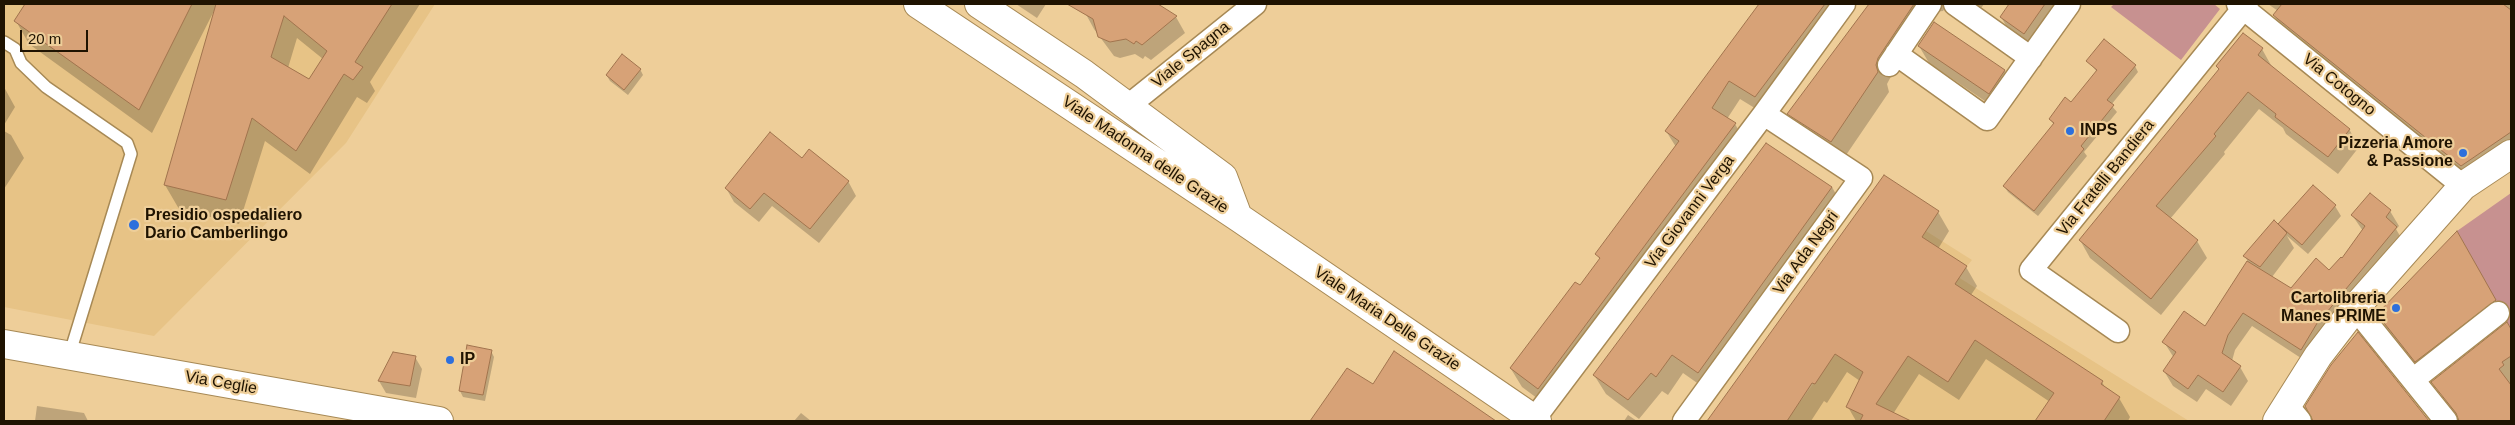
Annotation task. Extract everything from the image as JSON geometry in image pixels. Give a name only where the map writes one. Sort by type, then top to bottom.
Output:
[{"type":"street","name":"Viale Madonna delle Grazie","points":[[918,4],[1238,217]]},
{"type":"street","name":"Viale Madonna delle Grazie","points":[[980,4],[1084,74],[1222,177],[1238,217]]},
{"type":"street","name":"Viale Spagna","points":[[1128,106],[1255,4]]},
{"type":"street","name":"Via Giovanni Verga","points":[[1535,420],[1844,4]]},
{"type":"street","points":[[1930,4],[1892,60],[1988,119],[2069,4]]},
{"type":"street","points":[[1955,4],[1979,10],[2031,58]]},
{"type":"street","name":"Via Cotogno","points":[[2243,5],[2464,186]]},
{"type":"street","name":"Via Fratelli Bandiera","points":[[2118,331],[2031,270],[2243,5]]},
{"type":"street","name":"Via Ada Negri","points":[[1684,421],[1860,178],[1764,114]]},
{"type":"street","points":[[2288,416],[2318,356],[2355,308],[2464,186],[2511,154]]},
{"type":"street","name":"Viale Maria Delle Grazie","points":[[1238,217],[1535,420]]},
{"type":"street","points":[[2355,308],[2446,421]]},
{"type":"street","points":[[2414,379],[2498,313]]},
{"type":"street","name":"Via Ceglie","points":[[4,344],[439,421]]},
{"type":"lane","points":[[4,42],[15,49],[21,63],[46,87],[127,143],[131,154],[69,356]]},
{"type":"shaded area","name":"Presidio ospedaliero Dario Camberlingo","points":[[4,4],[435,4],[346,143],[154,336],[4,307]]},
{"type":"shaded area","points":[[2114,4],[2214,4],[2220,9],[2181,60],[2111,7]]},
{"type":"shaded area","points":[[2511,193],[2511,329],[2457,231]]},
{"type":"shaded area","points":[[1926,231],[1972,260],[1958,277],[2189,421],[1786,421]]},
{"type":"building","points":[[25,4],[192,4],[139,110],[14,21]]},
{"type":"building","points":[[216,4],[392,4],[355,62],[363,67],[353,80],[344,74],[296,151],[252,118],[226,200],[164,185]],"holes":[[[284,16],[327,51],[309,79],[271,57]]]},
{"type":"building","points":[[1067,4],[1158,4],[1177,16],[1142,45],[1136,41],[1134,44],[1126,39],[1110,42],[1098,37],[1093,19]]},
{"type":"building","points":[[1759,4],[1825,4],[1755,97],[1729,81],[1712,108],[1736,123],[1538,389],[1510,368],[1575,282],[1580,285],[1600,258],[1595,254],[1679,141],[1665,131]]},
{"type":"building","points":[[1869,4],[1914,4],[1878,58],[1876,65],[1878,72],[1831,142],[1787,114]]},
{"type":"building","points":[[2009,4],[2045,4],[2024,34],[2000,17]]},
{"type":"building","points":[[2282,4],[2503,4],[2511,10],[2511,132],[2461,166],[2273,15]]},
{"type":"building","points":[[1934,22],[2005,70],[1989,94],[1918,46]]},
{"type":"building","points":[[2243,33],[2263,48],[2258,55],[2350,129],[2328,157],[2275,117],[2276,114],[2248,92],[2214,134],[2216,136],[2156,206],[2198,240],[2151,299],[2079,240],[2219,69],[2216,66]]},
{"type":"building","name":"INPS","points":[[2104,39],[2136,65],[2107,100],[2114,105],[2081,146],[2084,149],[2034,211],[2003,186],[2054,123],[2049,119],[2065,97],[2071,102],[2097,70],[2086,61]]},
{"type":"building","points":[[622,54],[641,69],[624,90],[606,75]]},
{"type":"building","points":[[770,132],[802,158],[809,149],[849,181],[810,229],[764,193],[750,209],[725,188]]},
{"type":"building","points":[[1766,143],[1832,187],[1698,373],[1672,355],[1656,377],[1651,373],[1628,400],[1593,375]]},
{"type":"building","points":[[1884,175],[1939,211],[1922,237],[1967,266],[1955,284],[2103,381],[2101,384],[2120,397],[2104,421],[2035,421],[2054,393],[1975,340],[1948,382],[1908,356],[1876,404],[1911,421],[1860,421],[1863,415],[1846,407],[1863,372],[1835,354],[1815,384],[1812,383],[1787,421],[1707,421]]},
{"type":"building","points":[[2313,185],[2336,205],[2302,245],[2278,224]]},
{"type":"building","points":[[2370,193],[2391,210],[2386,217],[2397,227],[2327,312],[2325,310],[2301,350],[2243,313],[2228,335],[2222,353],[2241,366],[2223,392],[2198,375],[2188,389],[2163,371],[2176,352],[2162,342],[2184,311],[2205,326],[2247,261],[2291,288],[2316,258],[2329,270],[2342,258],[2365,226],[2351,215]]},
{"type":"building","points":[[2274,220],[2287,233],[2260,267],[2243,256]]},
{"type":"building","points":[[2457,231],[2496,300],[2415,362],[2377,314]]},
{"type":"building","points":[[2507,322],[2511,329],[2511,356],[2502,362],[2504,365],[2499,369],[2511,385],[2511,421],[2459,421],[2456,413],[2431,382]]},
{"type":"building","points":[[2358,332],[2429,421],[2313,421],[2305,406],[2331,365]]},
{"type":"building","points":[[467,345],[492,350],[483,395],[459,391]]},
{"type":"building","points":[[1394,351],[1496,421],[1310,421],[1347,368],[1373,384]]},
{"type":"building","points":[[393,352],[416,356],[410,386],[378,381]]},
{"type":"place","name":"INPS","points":[[2070,131]]},
{"type":"place","name":"Pizzeria Amore & Passione","points":[[2463,153]]},
{"type":"place","name":"Presidio ospedaliero Dario Camberlingo","points":[[134,225]]},
{"type":"place","name":"Cartolibreria Manes PRIME","points":[[2396,308]]},
{"type":"place","name":"IP","points":[[450,360]]}]
